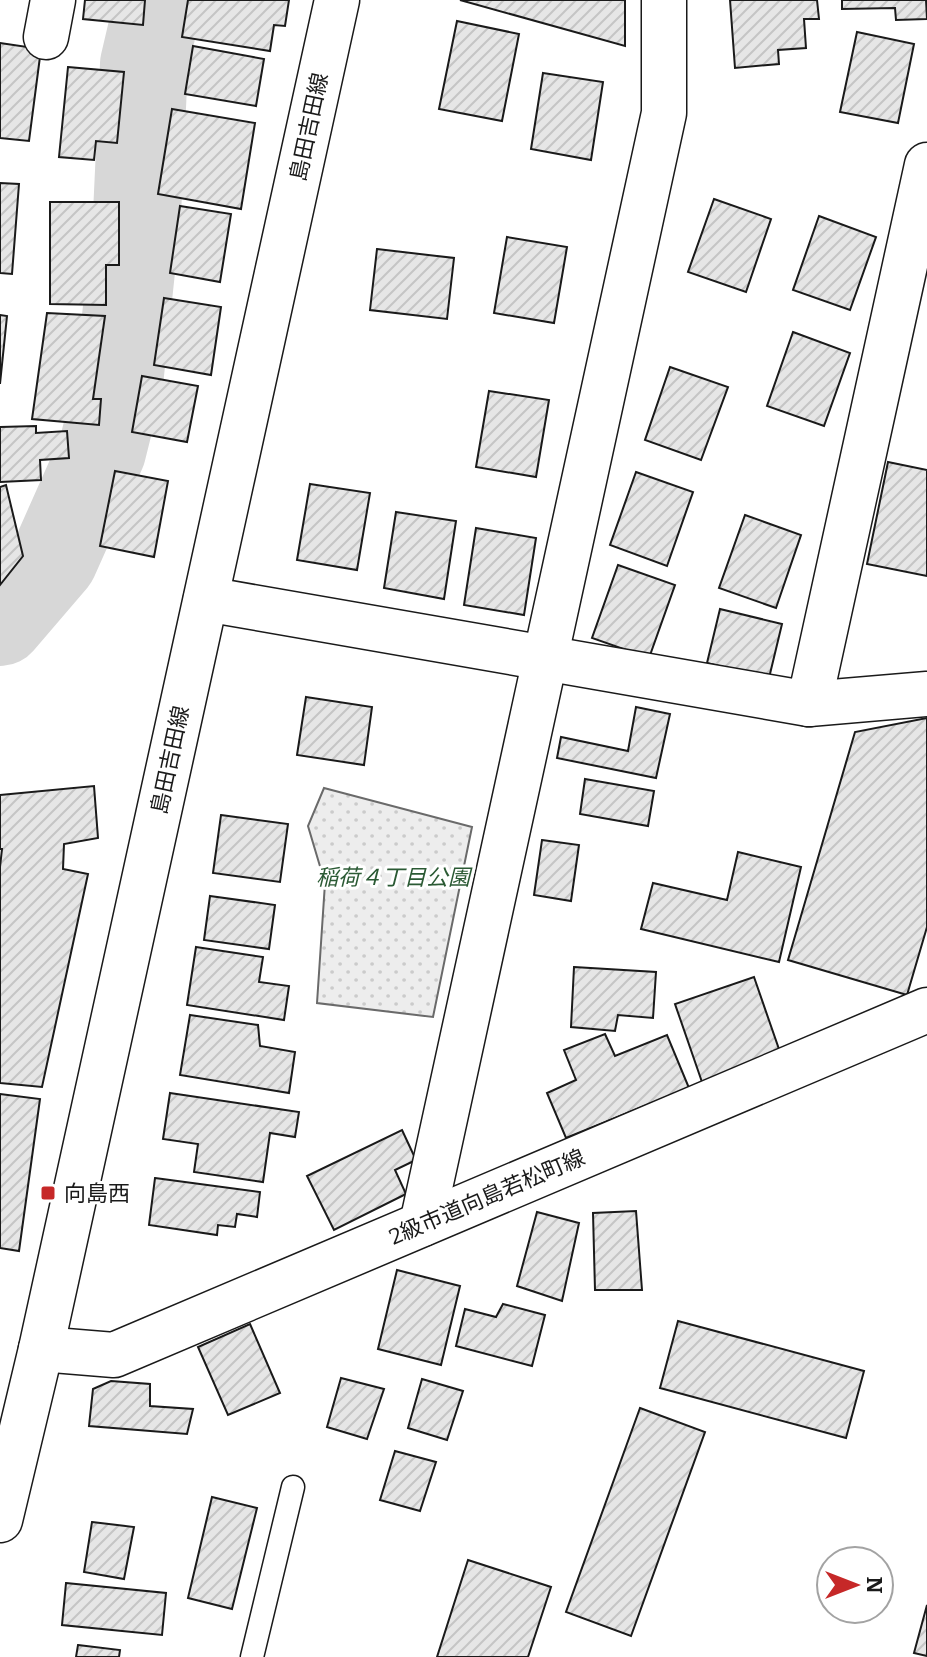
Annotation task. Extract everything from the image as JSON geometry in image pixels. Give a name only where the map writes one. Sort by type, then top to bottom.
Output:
[{"type":"street","name":"島田吉田線","points":[[0,1520],[41,1349],[337,0]]},
{"type":"street","points":[[422,1224],[664,113],[664,0]]},
{"type":"street","points":[[809,704],[927,165]]},
{"type":"street","points":[[206,599],[809,704],[927,694]]},
{"type":"street","name":"2級市道向島若松町線","points":[[41,1349],[114,1355],[927,1010]]},
{"type":"lane","points":[[252,1657],[293,1487]]},
{"type":"green space","name":"稲荷４丁目公園","points":[[324,788],[472,827],[433,1017],[317,1003],[325,883],[308,826]]},
{"type":"building","points":[[85,0],[145,0],[143,25],[83,19]]},
{"type":"building","points":[[188,0],[289,0],[285,26],[274,25],[270,51],[182,37]]},
{"type":"building","points":[[460,0],[625,0],[625,46]]},
{"type":"building","points":[[730,0],[817,0],[819,19],[804,19],[806,48],[778,50],[779,64],[735,68]]},
{"type":"building","points":[[842,0],[926,0],[927,19],[896,20],[895,8],[842,9]]},
{"type":"building","points":[[457,21],[519,34],[502,121],[439,109]]},
{"type":"building","points":[[857,32],[914,44],[898,123],[840,112]]},
{"type":"building","points":[[0,43],[41,49],[29,141],[0,138]]},
{"type":"building","points":[[193,46],[264,59],[256,106],[185,94]]},
{"type":"building","points":[[68,67],[124,72],[117,143],[96,141],[94,160],[59,157]]},
{"type":"building","points":[[543,73],[603,82],[591,160],[531,149]]},
{"type":"building","points":[[172,109],[255,123],[241,209],[158,194]]},
{"type":"building","points":[[0,183],[19,184],[12,274],[0,273]]},
{"type":"building","points":[[714,199],[771,219],[746,292],[688,272]]},
{"type":"building","points":[[50,202],[119,202],[119,265],[106,265],[106,305],[50,304]]},
{"type":"building","points":[[180,206],[231,214],[220,282],[170,273]]},
{"type":"building","points":[[819,216],[876,237],[850,310],[793,290]]},
{"type":"building","points":[[507,237],[567,247],[554,323],[494,313]]},
{"type":"building","points":[[377,249],[454,258],[447,319],[370,310]]},
{"type":"building","points":[[164,298],[221,307],[211,375],[154,365]]},
{"type":"building","points":[[47,313],[105,316],[93,399],[101,399],[99,425],[32,419]]},
{"type":"building","points":[[0,315],[7,316],[0,384]]},
{"type":"building","points":[[793,332],[850,353],[824,426],[767,406]]},
{"type":"building","points":[[670,367],[728,387],[701,460],[645,440]]},
{"type":"building","points":[[142,376],[198,386],[187,442],[132,432]]},
{"type":"building","points":[[489,391],[549,400],[536,477],[476,467]]},
{"type":"building","points":[[36,426],[36,433],[67,431],[69,458],[40,460],[41,480],[0,482],[0,427]]},
{"type":"building","points":[[888,462],[927,470],[927,576],[867,564]]},
{"type":"building","points":[[115,471],[168,481],[154,557],[100,546]]},
{"type":"building","points":[[636,472],[693,492],[667,566],[610,545]]},
{"type":"building","points":[[310,484],[370,493],[357,570],[297,560]]},
{"type":"building","points":[[6,485],[23,556],[0,585],[0,487]]},
{"type":"building","points":[[396,512],[456,521],[444,599],[384,588]]},
{"type":"building","points":[[745,515],[801,535],[776,608],[719,588]]},
{"type":"building","points":[[476,528],[536,538],[524,615],[464,605]]},
{"type":"building","points":[[618,565],[675,585],[649,658],[592,638]]},
{"type":"building","points":[[720,609],[782,624],[769,678],[707,663]]},
{"type":"building","points":[[306,697],[372,707],[364,765],[297,755]]},
{"type":"building","points":[[636,707],[670,714],[656,778],[557,758],[561,737],[628,751]]},
{"type":"building","points":[[927,718],[927,927],[907,995],[788,960],[855,732]]},
{"type":"building","points":[[585,779],[654,791],[648,826],[580,814]]},
{"type":"building","points":[[94,786],[98,838],[64,844],[63,869],[88,874],[42,1087],[0,1083],[0,795]]},
{"type":"building","points":[[221,815],[288,824],[280,882],[213,873]]},
{"type":"building","points":[[542,840],[579,845],[571,901],[534,895]]},
{"type":"building","points":[[738,852],[801,867],[779,962],[641,929],[653,883],[727,900]]},
{"type":"building","points":[[210,896],[275,905],[269,949],[204,940]]},
{"type":"building","points":[[196,947],[263,957],[259,982],[289,986],[284,1020],[187,1005]]},
{"type":"building","points":[[574,967],[656,972],[653,1018],[618,1015],[615,1031],[571,1027]]},
{"type":"building","points":[[754,977],[781,1055],[702,1082],[675,1004]]},
{"type":"building","points":[[190,1015],[258,1025],[260,1046],[295,1052],[289,1093],[180,1075]]},
{"type":"building","points":[[605,1034],[615,1056],[667,1035],[689,1088],[566,1138],[547,1093],[576,1080],[564,1050]]},
{"type":"building","points":[[170,1093],[299,1112],[295,1137],[270,1133],[263,1182],[194,1172],[198,1144],[163,1139]]},
{"type":"building","points":[[0,1094],[40,1099],[19,1251],[0,1248]]},
{"type":"building","points":[[402,1130],[416,1160],[395,1170],[406,1194],[334,1230],[307,1176]]},
{"type":"building","points":[[155,1178],[260,1192],[257,1217],[237,1214],[235,1227],[218,1225],[217,1235],[149,1225]]},
{"type":"building","points":[[636,1211],[642,1290],[595,1290],[593,1213]]},
{"type":"building","points":[[537,1212],[579,1223],[562,1301],[517,1286]]},
{"type":"building","points":[[397,1270],[460,1286],[441,1365],[378,1349]]},
{"type":"building","points":[[503,1304],[545,1315],[532,1366],[456,1346],[465,1309],[496,1317]]},
{"type":"building","points":[[678,1321],[864,1371],[846,1438],[660,1388]]},
{"type":"building","points":[[250,1324],[280,1393],[228,1415],[198,1347]]},
{"type":"building","points":[[341,1378],[384,1389],[367,1439],[327,1427]]},
{"type":"building","points":[[422,1379],[463,1391],[447,1440],[408,1428]]},
{"type":"building","points":[[111,1381],[150,1384],[150,1406],[193,1409],[187,1434],[89,1426],[93,1389]]},
{"type":"building","points":[[640,1408],[705,1432],[631,1636],[566,1612]]},
{"type":"building","points":[[395,1451],[436,1462],[420,1511],[380,1500]]},
{"type":"building","points":[[212,1497],[257,1508],[232,1609],[188,1598]]},
{"type":"building","points":[[92,1522],[134,1527],[124,1579],[84,1572]]},
{"type":"building","points":[[468,1560],[551,1587],[528,1657],[437,1657]]},
{"type":"building","points":[[66,1583],[166,1593],[162,1635],[62,1625]]},
{"type":"building","points":[[927,1605],[927,1656],[914,1653]]},
{"type":"building","points":[[78,1645],[120,1650],[119,1657],[76,1657]]},
{"type":"waterway","points":[[0,622],[54,559],[102,451],[119,383],[137,214],[144,64],[159,0]]},
{"type":"place","name":"向島西","points":[[48,1193]]}]
